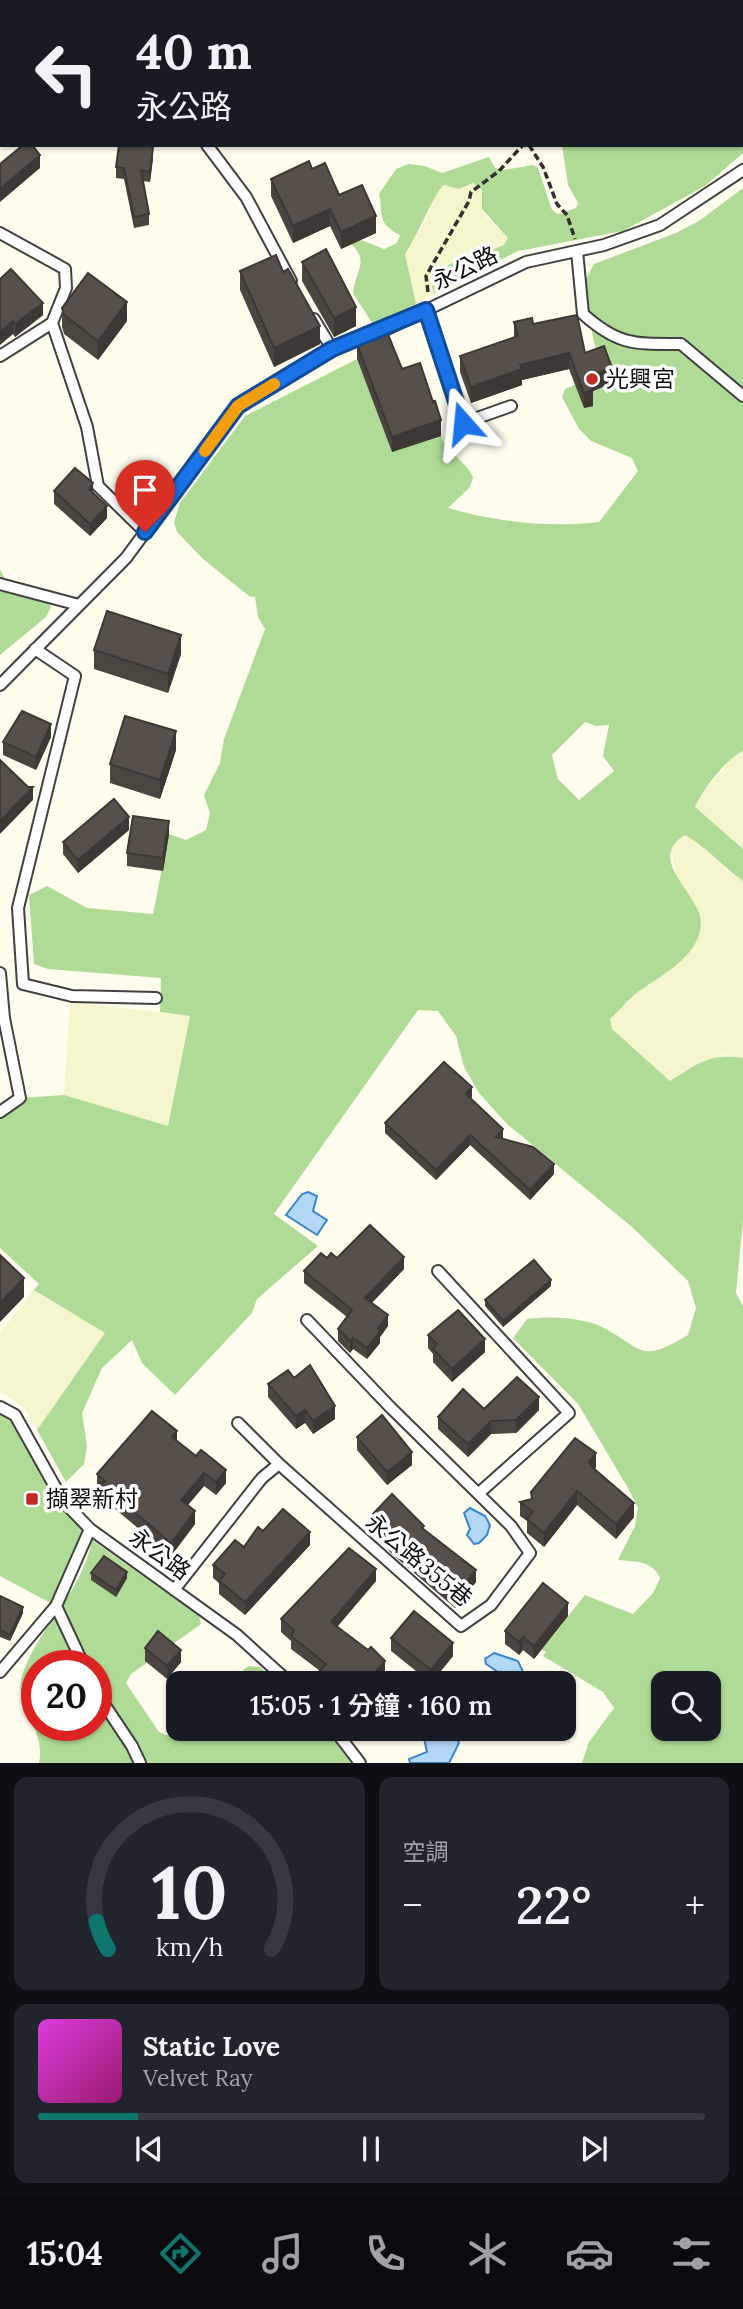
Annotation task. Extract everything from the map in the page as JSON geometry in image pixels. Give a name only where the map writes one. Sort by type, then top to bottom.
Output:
[{"type":"lane","points":[[212,147],[246,197],[297,290]]},
{"type":"lane","name":"永公路","points":[[0,685],[126,558],[238,406],[332,349],[426,310],[526,262],[577,251],[660,225],[743,170]]},
{"type":"lane","points":[[0,233],[65,269],[66,288],[52,323],[0,356]]},
{"type":"lane","points":[[577,251],[583,314],[604,333],[634,344],[681,344],[743,396]]},
{"type":"lane","points":[[426,310],[463,423],[511,406]]},
{"type":"lane","points":[[311,314],[332,349]]},
{"type":"lane","points":[[52,323],[87,427],[98,486],[145,532]]},
{"type":"lane","points":[[0,584],[79,605]]},
{"type":"lane","points":[[35,649],[75,676],[18,908],[23,984],[72,996],[156,998]]},
{"type":"lane","points":[[0,973],[4,1018],[20,1098],[0,1112]]},
{"type":"lane","points":[[438,1271],[569,1413],[479,1493]]},
{"type":"lane","name":"永公路355巷","points":[[238,1423],[279,1464],[461,1626],[491,1605],[530,1553],[511,1526],[390,1407],[307,1320]]},
{"type":"lane","name":"永公路","points":[[0,1408],[15,1415],[63,1501],[90,1529],[237,1635],[277,1671]]},
{"type":"lane","points":[[174,1590],[262,1478],[279,1464]]},
{"type":"lane","points":[[0,1672],[56,1606],[90,1529]]},
{"type":"lane","points":[[56,1606],[76,1650]]},
{"type":"lane","points":[[112,1716],[140,1763]]},
{"type":"lane","points":[[343,1741],[360,1763]]},
{"type":"path","points":[[426,276],[469,201],[471,192],[499,171],[521,147]]},
{"type":"path","points":[[530,147],[543,167],[557,204],[567,215],[575,238]]},
{"type":"green space","points":[[562,147],[743,147],[743,153],[705,186],[623,231],[518,251],[434,294],[432,286],[444,269],[462,259],[504,245],[508,238],[482,209],[482,190],[473,183],[458,189],[444,185],[405,254],[416,304],[372,323],[353,293],[361,261],[357,250],[351,244],[361,240],[384,249],[397,243],[400,235],[384,222],[379,194],[396,169],[408,164],[425,166],[442,173],[489,157],[495,168],[503,170],[533,165],[538,168],[552,210],[558,214],[576,208],[578,203],[568,185]]},
{"type":"green space","points":[[473,183],[482,190],[482,210],[487,218],[509,238],[504,245],[489,252],[464,257],[432,286],[434,294],[416,304],[405,254],[426,220],[438,188],[444,185],[458,189]]},
{"type":"green space","points":[[743,188],[743,751],[715,776],[695,807],[743,849],[743,881],[685,835],[674,845],[670,855],[672,866],[699,912],[699,936],[685,957],[633,996],[610,1019],[612,1029],[670,1081],[704,1061],[721,1057],[743,1058],[743,1221],[736,1293],[743,1306],[743,1763],[582,1763],[589,1742],[614,1708],[603,1692],[576,1676],[576,1671],[568,1671],[543,1656],[546,1652],[542,1649],[585,1595],[633,1614],[653,1593],[660,1578],[648,1565],[618,1560],[635,1526],[638,1508],[578,1404],[513,1338],[527,1319],[565,1318],[602,1327],[643,1350],[660,1349],[688,1335],[696,1308],[688,1281],[632,1227],[507,1124],[479,1093],[464,1067],[456,1036],[438,1011],[418,1010],[274,1214],[318,1246],[257,1299],[252,1313],[175,1395],[142,1363],[132,1340],[102,1368],[82,1413],[87,1446],[84,1464],[66,1482],[37,1430],[105,1333],[34,1290],[39,1284],[0,1248],[0,1112],[20,1098],[64,1095],[168,1126],[190,1016],[160,1012],[161,978],[48,969],[34,964],[29,895],[47,886],[87,908],[153,914],[169,834],[186,840],[206,830],[210,813],[204,795],[220,763],[224,739],[265,629],[258,617],[255,597],[249,596],[203,559],[177,532],[174,522],[180,503],[245,416],[357,359],[392,452],[441,436],[447,447],[470,471],[473,477],[470,487],[448,508],[523,522],[599,522],[638,471],[632,458],[591,441],[579,429],[562,397],[565,389],[586,380],[599,355],[592,329],[586,279],[594,264],[676,233],[699,221]],"holes":[[[585,722],[596,726],[609,725],[603,756],[614,771],[579,800],[558,779],[552,755]]]},
{"type":"green space","points":[[0,569],[11,592],[49,602],[51,607],[46,617],[0,655]]},
{"type":"green space","points":[[743,751],[743,849],[695,808],[701,795],[735,755]]},
{"type":"green space","points":[[685,834],[703,845],[727,870],[743,881],[743,1058],[723,1055],[670,1081],[612,1029],[610,1019],[632,997],[681,962],[693,901],[677,879],[671,850],[676,840]]},
{"type":"green space","points":[[70,1002],[190,1016],[168,1127],[64,1095]]},
{"type":"green space","points":[[34,1290],[105,1333],[37,1430],[24,1407],[0,1392],[0,1333]]},
{"type":"green space","points":[[0,1407],[15,1415],[63,1501],[90,1529],[56,1606],[0,1576]]},
{"type":"green space","points":[[92,1540],[199,1616],[201,1624],[131,1674],[126,1683],[159,1732],[166,1735],[166,1741],[335,1741],[351,1763],[39,1763],[38,1741],[112,1741],[112,1650],[34,1650],[79,1576]]},
{"type":"green space","points":[[248,1666],[260,1667],[264,1671],[242,1671]]},
{"type":"water","points":[[308,1192],[317,1196],[313,1211],[327,1220],[317,1235],[286,1215],[302,1194]]},
{"type":"water","points":[[470,1508],[485,1516],[490,1525],[487,1535],[474,1544],[467,1535],[470,1529],[464,1513]]},
{"type":"water","points":[[494,1653],[518,1661],[523,1671],[496,1671],[486,1664],[485,1659]]},
{"type":"water","points":[[425,1741],[459,1743],[449,1763],[410,1763],[409,1759],[427,1752]]},
{"type":"building","points":[[21,147],[34,147],[40,155],[0,189],[0,164]]},
{"type":"building","points":[[119,147],[153,147],[150,172],[141,170],[149,214],[134,217],[124,168],[116,167]]},
{"type":"building","points":[[309,161],[312,169],[325,163],[339,195],[362,185],[376,216],[341,232],[330,209],[293,226],[271,179]]},
{"type":"building","points":[[326,249],[356,307],[334,318],[302,262]]},
{"type":"building","points":[[276,255],[283,272],[288,269],[320,326],[274,348],[240,271]]},
{"type":"building","points":[[11,269],[43,303],[0,332],[0,279]]},
{"type":"building","points":[[88,273],[127,302],[98,341],[64,315],[62,308]]},
{"type":"building","points":[[577,315],[585,353],[604,346],[612,368],[590,376],[593,390],[584,393],[569,353],[520,365],[522,369],[471,387],[460,356],[518,336],[514,322],[532,318],[533,324]]},
{"type":"building","points":[[387,332],[402,369],[420,363],[441,420],[392,437],[357,344]]},
{"type":"building","points":[[75,468],[93,483],[89,489],[107,506],[90,524],[54,491]]},
{"type":"building","points":[[107,611],[181,635],[168,674],[94,650]]},
{"type":"building","points":[[22,711],[51,724],[36,757],[3,742]]},
{"type":"building","points":[[125,716],[176,731],[160,780],[110,764]]},
{"type":"building","points":[[0,760],[28,787],[33,787],[0,821]]},
{"type":"building","points":[[114,799],[129,817],[78,860],[63,842]]},
{"type":"building","points":[[133,816],[169,821],[163,858],[127,853]]},
{"type":"building","points":[[444,1062],[472,1087],[466,1094],[503,1129],[496,1137],[533,1147],[554,1164],[530,1190],[470,1135],[436,1170],[385,1123]]},
{"type":"building","points":[[370,1225],[404,1257],[365,1298],[388,1315],[367,1348],[353,1338],[350,1341],[338,1329],[352,1310],[304,1271],[321,1253],[327,1258],[331,1253],[337,1258]]},
{"type":"building","points":[[0,1255],[24,1278],[0,1303]]},
{"type":"building","points":[[534,1260],[551,1280],[503,1321],[485,1300]]},
{"type":"building","points":[[458,1310],[485,1339],[452,1369],[433,1349],[437,1344],[428,1335]]},
{"type":"building","points":[[310,1365],[335,1406],[313,1421],[305,1410],[296,1416],[268,1384],[288,1370],[294,1378]]},
{"type":"building","points":[[517,1377],[539,1397],[516,1420],[491,1421],[468,1444],[438,1417],[463,1389],[484,1409]]},
{"type":"building","points":[[152,1411],[177,1431],[172,1437],[196,1456],[201,1450],[226,1470],[216,1482],[204,1473],[181,1500],[195,1511],[171,1543],[101,1484],[105,1481],[97,1474]]},
{"type":"building","points":[[382,1415],[412,1452],[387,1472],[357,1437]]},
{"type":"building","points":[[575,1438],[596,1453],[589,1462],[592,1467],[634,1503],[616,1524],[577,1491],[544,1533],[527,1519],[533,1512],[520,1502],[532,1499],[531,1492]]},
{"type":"building","points":[[392,1494],[424,1526],[422,1528],[476,1570],[455,1596],[392,1542],[370,1517]]},
{"type":"building","points":[[283,1509],[310,1532],[245,1602],[219,1581],[225,1574],[213,1565],[235,1540],[244,1547],[258,1527],[263,1531]]},
{"type":"building","points":[[349,1548],[376,1569],[331,1622],[368,1650],[371,1647],[385,1661],[376,1671],[320,1671],[326,1664],[291,1636],[294,1630],[281,1619]]},
{"type":"building","points":[[104,1556],[127,1572],[116,1590],[91,1573]]},
{"type":"building","points":[[543,1583],[568,1603],[534,1646],[523,1637],[519,1642],[505,1631]]},
{"type":"building","points":[[0,1596],[23,1607],[10,1635],[0,1630]]},
{"type":"building","points":[[414,1611],[453,1643],[431,1670],[391,1638]]},
{"type":"building","points":[[158,1631],[181,1650],[167,1666],[145,1648]]},
{"type":"slow traffic","points":[[205,451],[238,406],[274,384]]},
{"type":"place","name":"光興宮","points":[[592,379]]},
{"type":"place","name":"擷翠新村","points":[[32,1499]]},
{"type":"route","points":[[145,532],[238,406],[332,349],[383,331],[426,310],[463,423]]}]
